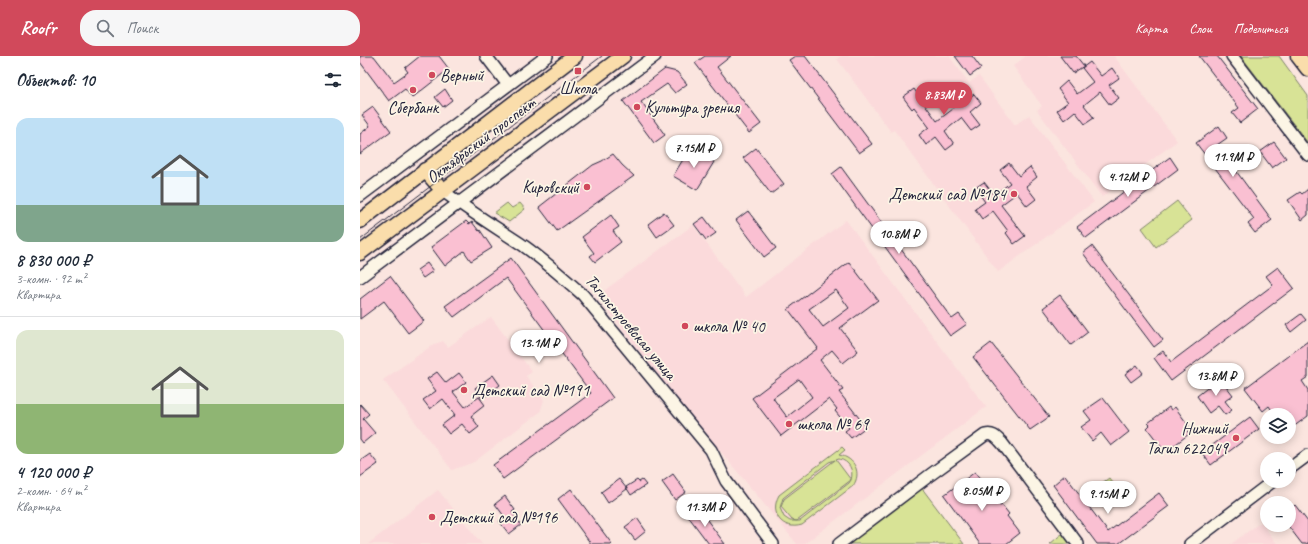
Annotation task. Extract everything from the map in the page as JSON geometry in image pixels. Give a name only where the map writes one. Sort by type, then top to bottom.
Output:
[{"type":"main road","name":"Октябрьский проспект","points":[[360,221],[575,56]]},
{"type":"main road","name":"Октябрьский проспект","points":[[360,253],[623,56]]},
{"type":"main road","points":[[1298,56],[1308,69]]},
{"type":"main road","name":"Тагилстроевская улица","points":[[425,170],[443,191]]},
{"type":"street","points":[[486,56],[508,85]]},
{"type":"street","name":"Октябрьский проспект","points":[[360,196],[547,56]]},
{"type":"street","points":[[360,277],[655,56]]},
{"type":"street","points":[[1232,56],[1308,155]]},
{"type":"street","name":"Тагилстроевская улица","points":[[443,191],[526,247],[559,273],[583,295],[711,450],[726,481],[773,544]]},
{"type":"street","points":[[839,544],[955,456],[985,435],[990,434],[994,435],[1002,443],[1078,544]]},
{"type":"street","points":[[1296,464],[1308,455]]},
{"type":"street","points":[[1190,544],[1264,488]]},
{"type":"shaded area","points":[[841,56],[949,56],[969,83],[979,76],[1015,125],[1029,115],[1094,202],[998,272],[894,130],[891,132],[837,59]]},
{"type":"shaded area","points":[[1026,56],[1114,56],[1177,141],[1102,197],[1037,110],[1042,106],[1013,66]]},
{"type":"shaded area","points":[[846,220],[986,407],[804,544],[797,544],[664,383],[597,296],[693,225],[746,297]]},
{"type":"shaded area","name":"Детский сад №191","points":[[491,317],[532,372],[526,376],[544,400],[540,412],[474,462],[452,470],[383,380],[434,344],[443,341],[448,347]]},
{"type":"shaded area","name":"Детский сад №196","points":[[438,490],[482,544],[368,544]]},
{"type":"shaded area","points":[[1260,523],[1260,532],[1268,532],[1277,544],[1231,544]]},
{"type":"green space","points":[[1241,56],[1279,56],[1308,96],[1308,143]]},
{"type":"green space","points":[[1177,201],[1192,220],[1156,247],[1142,228]]},
{"type":"green space","points":[[507,203],[512,208],[520,203],[525,209],[509,222],[494,213]]},
{"type":"green space","points":[[842,447],[845,450],[839,455],[849,459],[857,471],[856,481],[853,486],[802,525],[789,525],[783,523],[779,519],[776,502],[779,495]],"holes":[[[835,460],[784,499],[781,507],[792,520],[797,521],[790,521],[784,517],[780,508],[783,498],[829,462]],[[836,460],[843,460],[850,466],[852,473],[851,480]],[[851,480],[800,521],[797,521]]]},
{"type":"green space","points":[[1109,478],[1118,489],[1107,498],[1098,486]]},
{"type":"green space","points":[[921,487],[964,544],[844,544]]},
{"type":"green space","points":[[1064,532],[1073,544],[1050,544]]},
{"type":"building","points":[[360,56],[374,56],[394,82],[408,72],[405,68],[420,56],[439,56],[449,69],[412,98],[405,89],[389,101],[360,62]]},
{"type":"building","points":[[705,56],[731,56],[717,67],[761,124],[749,133],[695,63]]},
{"type":"building","points":[[795,56],[805,56],[872,144],[859,153],[789,60]]},
{"type":"building","points":[[955,56],[972,56],[981,68],[970,76]]},
{"type":"building","points":[[1060,56],[1076,56],[1084,66],[1073,73]]},
{"type":"building","points":[[1199,56],[1217,56],[1258,109],[1240,123],[1232,113],[1239,108]]},
{"type":"building","points":[[1090,62],[1101,76],[1112,68],[1119,78],[1109,85],[1119,98],[1110,105],[1100,92],[1084,105],[1094,118],[1085,124],[1075,111],[1064,120],[1057,110],[1068,102],[1058,89],[1067,81],[1077,94],[1093,82],[1082,68]]},
{"type":"building","points":[[665,69],[677,72],[687,84],[675,93],[667,84],[641,102],[665,135],[654,143],[623,101]]},
{"type":"building","points":[[445,89],[452,100],[443,107],[435,97]]},
{"type":"building","points":[[914,89],[937,121],[953,109],[944,96],[953,89],[963,102],[974,94],[981,103],[970,112],[980,125],[971,131],[961,118],[945,131],[954,144],[946,150],[936,137],[926,145],[919,135],[929,127],[914,107],[912,109],[903,97]]},
{"type":"building","points":[[373,107],[391,131],[360,154],[360,134],[370,126],[362,115]]},
{"type":"building","points":[[1219,126],[1227,138],[1217,145],[1272,220],[1255,233],[1248,224],[1254,219],[1196,143]]},
{"type":"building","points":[[1274,142],[1286,158],[1272,168],[1260,152]]},
{"type":"building","points":[[690,148],[714,162],[697,190],[673,176]]},
{"type":"building","points":[[756,148],[784,184],[771,194],[743,158]]},
{"type":"building","points":[[613,154],[634,176],[557,231],[539,207],[593,165]]},
{"type":"building","points":[[1170,157],[1178,169],[1086,238],[1077,227]]},
{"type":"building","points":[[1009,163],[1019,176],[1030,167],[1037,177],[1026,186],[1036,199],[1027,206],[1017,193],[1001,205],[1025,236],[1014,244],[1006,233],[1008,231],[993,211],[982,219],[975,209],[985,202],[975,188],[984,182],[994,195],[1010,183],[1000,170]]},
{"type":"building","points":[[841,167],[952,319],[959,314],[967,324],[950,336],[832,174]]},
{"type":"building","points":[[1308,189],[1308,215],[1302,220],[1288,200],[1300,192],[1302,194]]},
{"type":"building","points":[[748,211],[776,248],[764,257],[736,220]]},
{"type":"building","points":[[664,212],[674,225],[657,237],[648,224]]},
{"type":"building","points":[[611,215],[619,227],[613,231],[621,242],[595,262],[590,256],[594,253],[582,237]]},
{"type":"building","points":[[704,217],[716,233],[706,240],[694,224]]},
{"type":"building","points":[[466,221],[469,224],[472,222],[479,231],[480,230],[492,248],[471,261],[464,251],[445,266],[431,247]]},
{"type":"building","points":[[1092,246],[1163,340],[1154,347],[1083,253]]},
{"type":"building","points":[[511,258],[613,398],[503,479],[493,465],[591,393],[506,278],[454,317],[445,306]]},
{"type":"building","points":[[849,262],[878,300],[840,328],[858,351],[843,363],[832,350],[820,360],[843,390],[839,392],[866,427],[851,438],[845,431],[849,428],[835,411],[837,409],[829,399],[781,436],[752,398],[818,348],[788,309]],"holes":[[[836,290],[849,308],[823,327],[809,309]],[[799,379],[812,397],[787,417],[773,398]]]},
{"type":"building","points":[[427,263],[433,271],[423,278],[417,270]]},
{"type":"building","points":[[1278,267],[1294,288],[1171,381],[1154,358],[1163,351],[1171,362],[1273,285],[1266,276]]},
{"type":"building","points":[[390,276],[424,321],[408,333],[384,301],[360,319],[360,299]]},
{"type":"building","points":[[1060,295],[1088,332],[1071,345],[1043,308]]},
{"type":"building","points":[[1301,314],[1306,320],[1291,332],[1286,325]]},
{"type":"building","points":[[1308,341],[1308,377],[1302,381],[1308,390],[1308,416],[1296,425],[1296,408],[1270,408],[1269,406],[1267,408],[1261,408],[1245,388]]},
{"type":"building","points":[[991,343],[1049,417],[1030,430],[973,357]]},
{"type":"building","points":[[1137,365],[1143,373],[1131,382],[1125,374]]},
{"type":"building","points":[[437,372],[446,383],[459,373],[466,382],[453,392],[465,407],[479,397],[485,405],[471,416],[479,427],[470,434],[462,424],[449,434],[442,425],[455,415],[443,399],[430,409],[423,400],[436,391],[427,379]]},
{"type":"building","points":[[493,375],[500,385],[482,399],[475,388]]},
{"type":"building","points":[[1220,378],[1233,395],[1225,401],[1232,410],[1225,415],[1218,406],[1209,413],[1197,396]]},
{"type":"building","points":[[1103,398],[1129,432],[1111,446],[1101,433],[1092,441],[1081,427],[1091,420],[1084,411]]},
{"type":"building","points":[[360,404],[369,414],[363,419],[375,433],[363,443],[360,439]]},
{"type":"building","points":[[1169,407],[1171,410],[1175,407],[1191,429],[1187,431],[1189,434],[1168,450],[1163,449],[1147,428],[1150,425],[1148,423]]},
{"type":"building","points":[[1250,417],[1259,429],[1211,465],[1202,453]]},
{"type":"building","points":[[370,454],[378,464],[360,477],[360,461]]},
{"type":"building","points":[[975,472],[1000,506],[1002,505],[1009,514],[1007,516],[1020,533],[1006,544],[980,544],[944,495]]},
{"type":"building","points":[[673,474],[686,492],[675,500],[662,482]]},
{"type":"building","points":[[1065,475],[1108,532],[1159,493],[1169,506],[1118,544],[1097,544],[1053,485]]},
{"type":"building","points":[[619,479],[627,489],[608,503],[601,492]]},
{"type":"building","points":[[637,480],[639,482],[642,480],[646,485],[631,495],[626,487]]},
{"type":"building","points":[[571,489],[612,544],[591,544],[558,499]]},
{"type":"building","points":[[505,496],[515,510],[512,512],[521,525],[509,534],[499,521],[504,516],[495,504]]},
{"type":"building","points":[[1296,506],[1308,522],[1308,544],[1302,544],[1293,532],[1296,532]]},
{"type":"building","points":[[698,508],[725,544],[709,544],[688,516]]},
{"type":"building","points":[[637,518],[646,531],[635,540],[625,527]]},
{"type":"tram line","points":[[360,240],[602,56]]},
{"type":"place","name":"Школа","points":[[578,71]]},
{"type":"place","name":"Верный","points":[[432,75]]},
{"type":"place","name":"Сбербанк","points":[[413,90]]},
{"type":"place","name":"Культура зрения","points":[[637,107]]},
{"type":"place","name":"Кировский","points":[[587,187]]},
{"type":"place","name":"Детский сад №184","points":[[1014,194]]},
{"type":"place","name":"школа № 40","points":[[685,326]]},
{"type":"place","name":"Детский сад №191","points":[[464,390]]},
{"type":"place","name":"школа № 69","points":[[789,424]]},
{"type":"place","name":"Нижний Тагил 622049","points":[[1236,438]]},
{"type":"place","name":"Детский сад №196","points":[[432,517]]}]
